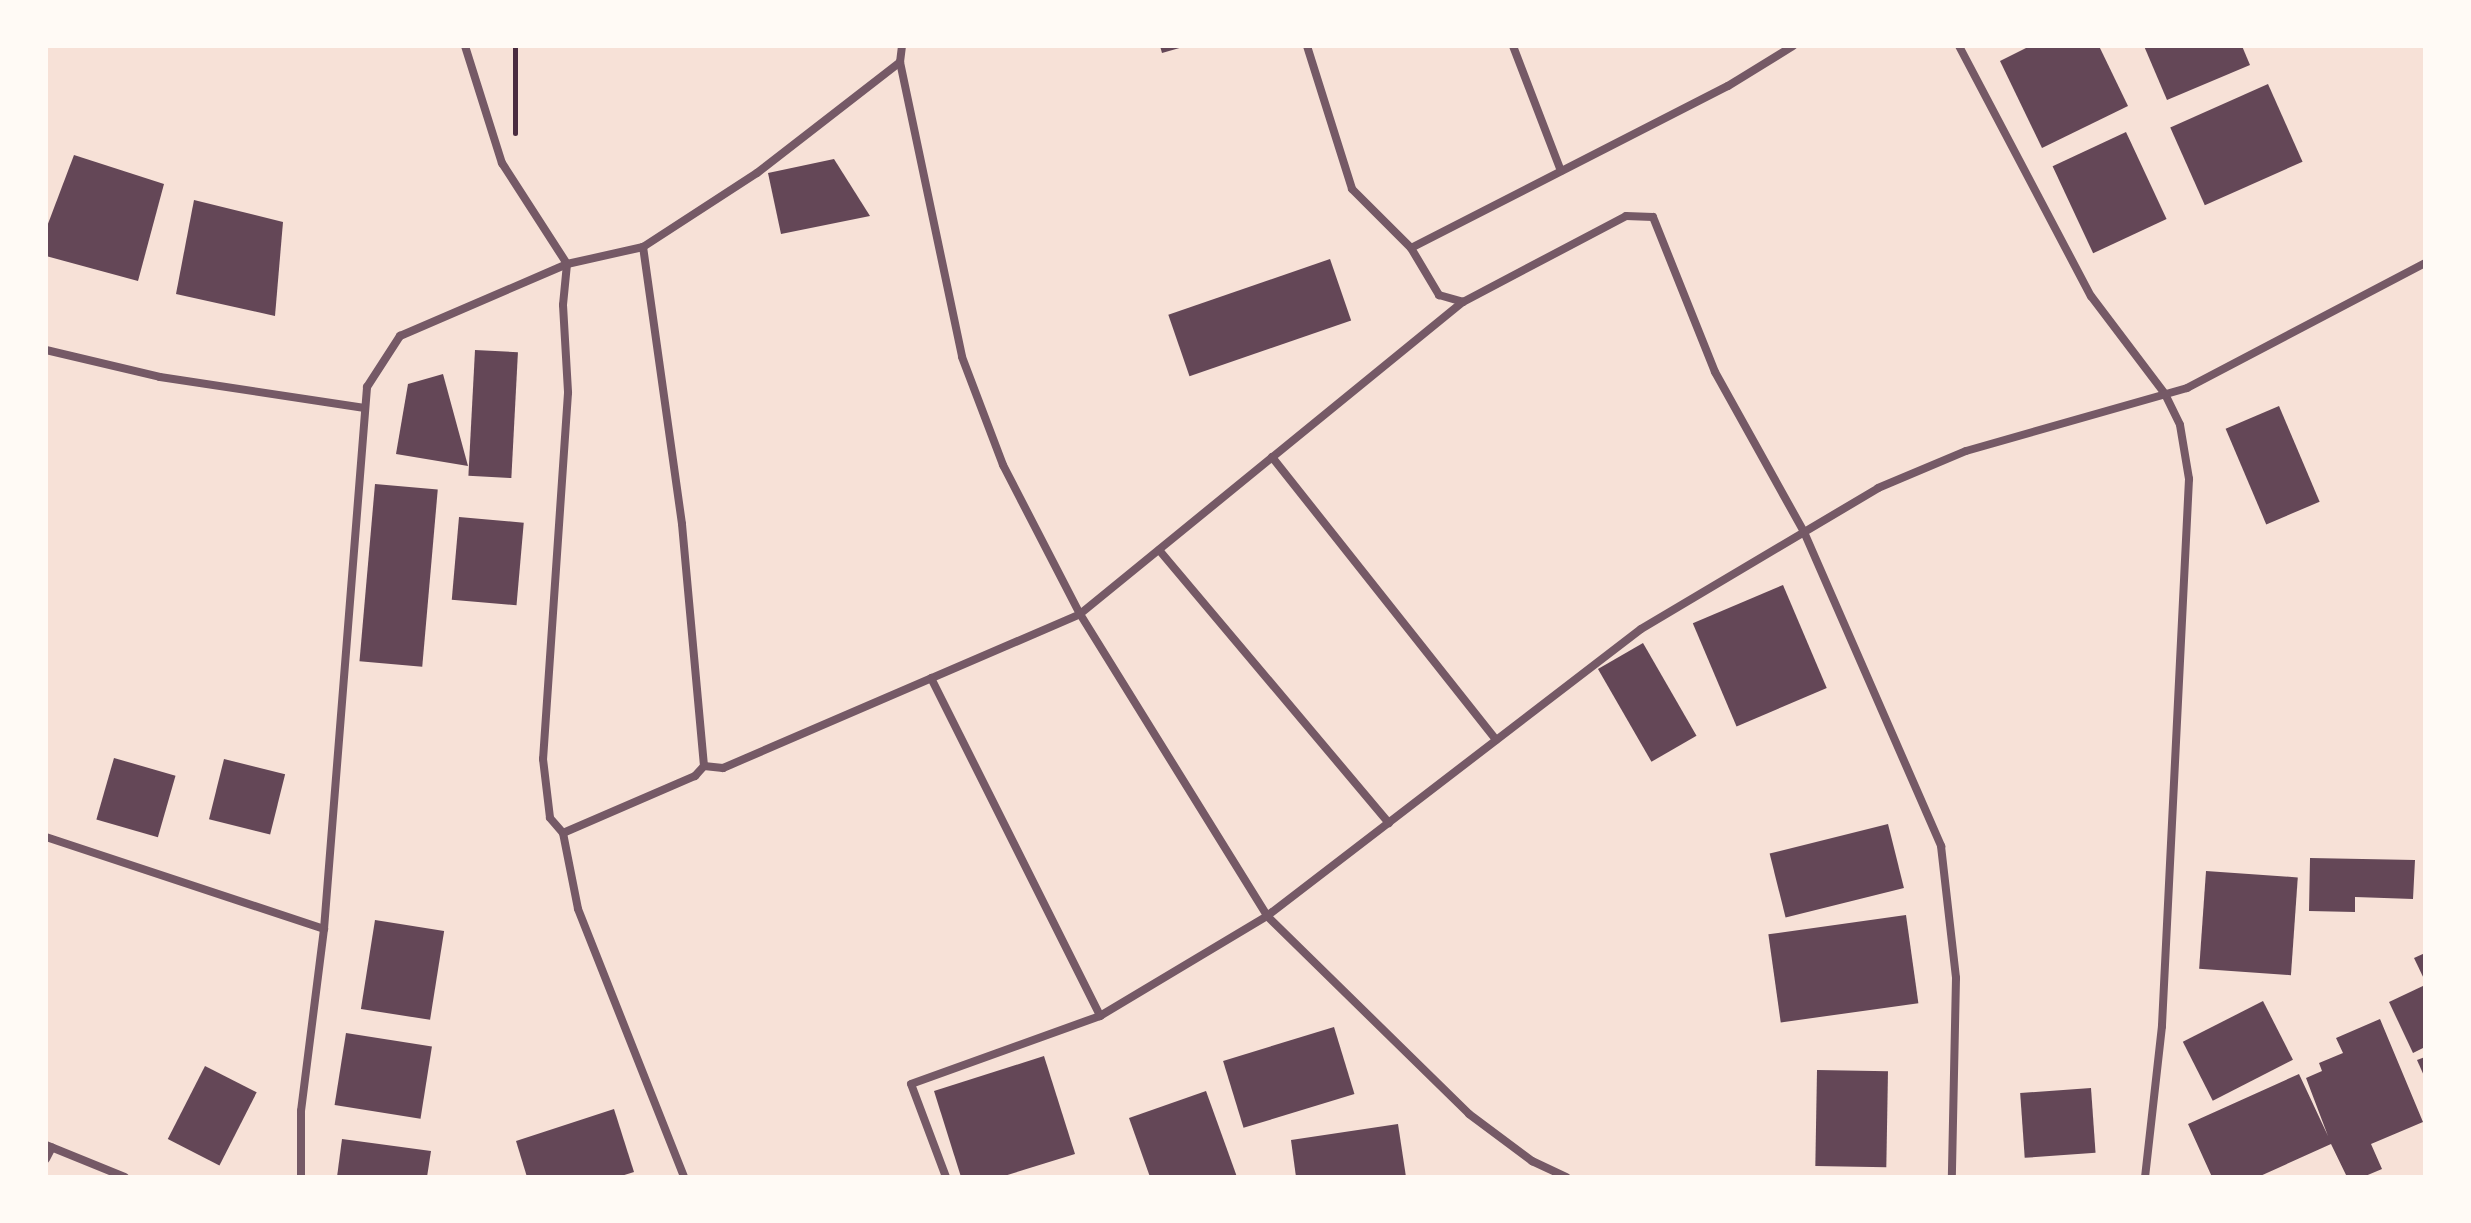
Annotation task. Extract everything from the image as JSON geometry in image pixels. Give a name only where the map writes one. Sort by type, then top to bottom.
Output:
[{"type":"street","points":[[465,46],[502,163],[567,264],[563,305],[568,393],[543,759],[550,818],[563,833],[578,909],[684,1177]]},
{"type":"street","points":[[902,46],[900,62],[962,357],[1003,465],[1080,614],[1267,916],[1469,1114],[1532,1161],[1566,1177]]},
{"type":"street","points":[[1307,46],[1352,189],[1411,248],[1439,295],[1463,302]]},
{"type":"street","points":[[1513,46],[1561,171]]},
{"type":"street","points":[[1411,248],[1728,86],[1793,46]]},
{"type":"street","points":[[1959,46],[2091,296],[2165,394],[2180,425],[2189,479],[2162,1026],[2145,1177]]},
{"type":"street","points":[[301,1177],[301,1111],[324,929],[367,387],[400,336],[567,264],[643,247],[757,173],[900,62]]},
{"type":"street","points":[[704,766],[723,768],[1080,614],[1463,302],[1626,216],[1653,217],[1715,372],[1804,532],[1941,846],[1956,978],[1952,1177]]},
{"type":"street","points":[[563,833],[695,776],[704,766],[682,524],[643,247]]},
{"type":"street","points":[[946,1177],[911,1084],[1100,1016],[1267,916],[1641,629],[1878,488],[1966,451],[2187,388],[2425,263]]},
{"type":"street","points":[[46,350],[160,377],[365,408]]},
{"type":"street","points":[[1272,457],[1496,740]]},
{"type":"street","points":[[1159,550],[1389,823]]},
{"type":"street","points":[[931,678],[1100,1016]]},
{"type":"street","points":[[46,837],[324,929]]},
{"type":"street","points":[[46,1159],[49,1146],[125,1177]]},
{"type":"path","points":[[515,46],[515,137]]},
{"type":"building","points":[[1160,46],[1183,46],[1183,47],[1162,53]]},
{"type":"building","points":[[2030,46],[2099,46],[2128,106],[2042,148],[2000,61]]},
{"type":"building","points":[[2144,46],[2242,46],[2250,65],[2167,100]]},
{"type":"building","points":[[2268,84],[2303,162],[2205,205],[2170,128]]},
{"type":"building","points":[[2126,132],[2167,219],[2093,253],[2053,166]]},
{"type":"building","points":[[74,155],[164,184],[138,281],[46,256],[46,229]]},
{"type":"building","points":[[834,159],[870,216],[781,234],[768,173]]},
{"type":"building","points":[[194,200],[283,222],[275,316],[176,294]]},
{"type":"building","points":[[1330,259],[1351,320],[1189,376],[1168,315]]},
{"type":"building","points":[[475,350],[518,352],[511,478],[468,476]]},
{"type":"building","points":[[443,374],[468,466],[396,454],[408,384]]},
{"type":"building","points":[[2279,406],[2320,502],[2266,524],[2226,429]]},
{"type":"building","points":[[375,484],[438,489],[422,667],[359,661]]},
{"type":"building","points":[[459,517],[524,523],[517,605],[452,600]]},
{"type":"building","points":[[1783,585],[1827,688],[1737,726],[1693,623]]},
{"type":"building","points":[[1643,643],[1696,736],[1651,762],[1598,669]]},
{"type":"building","points":[[114,758],[176,776],[158,837],[96,820]]},
{"type":"building","points":[[224,759],[285,774],[270,834],[209,819]]},
{"type":"building","points":[[1888,824],[1904,888],[1786,918],[1770,854]]},
{"type":"building","points":[[2310,858],[2415,860],[2413,899],[2355,897],[2355,912],[2309,911]]},
{"type":"building","points":[[2206,871],[2298,877],[2291,975],[2199,969]]},
{"type":"building","points":[[1906,915],[1918,1003],[1781,1022],[1768,934]]},
{"type":"building","points":[[375,920],[444,931],[430,1020],[361,1009]]},
{"type":"building","points":[[2425,953],[2425,981],[2414,958]]},
{"type":"building","points":[[2425,985],[2425,1047],[2413,1053],[2389,1002]]},
{"type":"building","points":[[2263,1001],[2293,1060],[2213,1101],[2183,1042]]},
{"type":"building","points":[[2380,1019],[2423,1122],[2371,1144],[2382,1169],[2363,1177],[2347,1177],[2331,1144],[2258,1177],[2212,1177],[2188,1124],[2299,1074],[2328,1136],[2306,1078],[2322,1071],[2319,1063],[2343,1053],[2336,1038]]},
{"type":"building","points":[[1334,1027],[1354,1094],[1244,1128],[1223,1061]]},
{"type":"building","points":[[346,1033],[432,1047],[421,1119],[335,1105]]},
{"type":"building","points":[[1044,1056],[1075,1154],[1001,1177],[961,1177],[934,1091]]},
{"type":"building","points":[[2425,1057],[2425,1078],[2417,1060]]},
{"type":"building","points":[[205,1066],[257,1092],[219,1165],[168,1139]]},
{"type":"building","points":[[1817,1070],[1888,1071],[1886,1167],[1815,1166]]},
{"type":"building","points":[[2091,1088],[2096,1153],[2025,1158],[2020,1093]]},
{"type":"building","points":[[1206,1091],[1237,1177],[1150,1177],[1129,1118]]},
{"type":"building","points":[[614,1109],[634,1172],[618,1177],[527,1177],[516,1141]]},
{"type":"building","points":[[1398,1124],[1406,1177],[1296,1177],[1291,1140]]},
{"type":"building","points":[[342,1139],[431,1151],[427,1177],[337,1177]]}]
